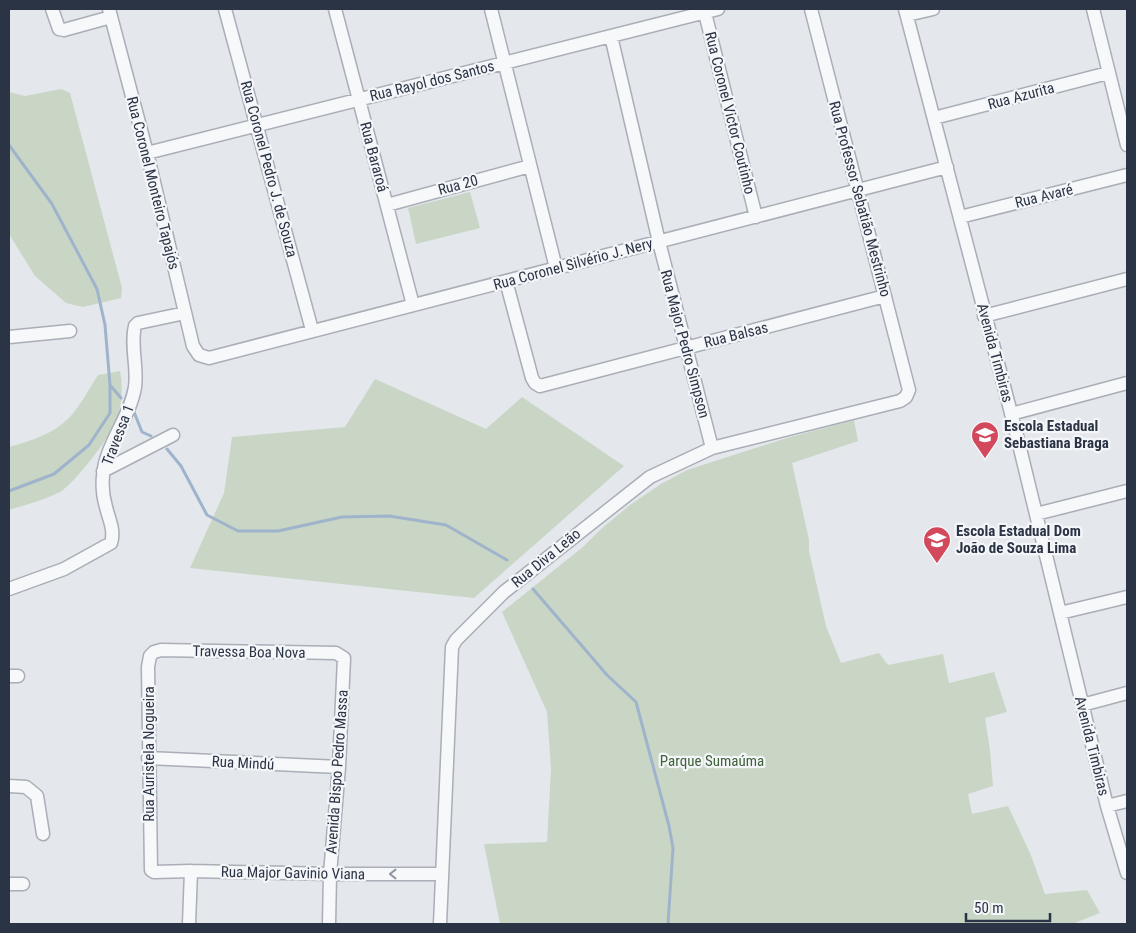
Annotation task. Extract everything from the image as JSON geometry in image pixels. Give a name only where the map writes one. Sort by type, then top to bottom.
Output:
[{"type":"street","points":[[52,9],[59,29],[64,30],[110,13]]},
{"type":"street","name":"Rua Coronel Pedro J. de Souza","points":[[225,9],[312,330]]},
{"type":"street","name":"Rua Bararoá","points":[[336,9],[413,305]]},
{"type":"street","points":[[491,9],[556,268]]},
{"type":"street","name":"Rua Rayol dos Santos","points":[[147,153],[611,36],[704,10],[718,9]]},
{"type":"street","name":"Rua Professor Sebatião Mestrinho","points":[[811,9],[909,390]]},
{"type":"street","points":[[906,12],[934,9]]},
{"type":"street","points":[[1092,9],[1127,145]]},
{"type":"street","name":"Rua Coronel Victor Coutinho","points":[[704,10],[756,217]]},
{"type":"street","name":"Avenida Timbiras","points":[[906,12],[1011,414],[1107,806],[1127,873]]},
{"type":"street","name":"Rua Coronel Monteiro Tapajós","points":[[110,13],[147,153],[193,346],[199,355]]},
{"type":"street","name":"Rua Major Pedro Simpson","points":[[611,36],[659,242],[712,448]]},
{"type":"street","name":"Rua Azurita","points":[[934,118],[1108,73]]},
{"type":"street","name":"Rua 20","points":[[386,205],[530,166]]},
{"type":"street","name":"Rua Coronel Silvério J. Nery","points":[[199,355],[209,358],[947,167]]},
{"type":"street","name":"Rua Avaré","points":[[960,217],[1127,175]]},
{"type":"street","points":[[984,316],[1127,279]]},
{"type":"street","name":"Rua Balsas","points":[[506,281],[532,378],[540,386],[886,296]]},
{"type":"street","name":"Travessa 1","points":[[9,589],[64,569],[111,544],[113,538],[112,524],[104,498],[103,471],[132,400],[135,386],[135,326],[138,323],[185,313]]},
{"type":"street","points":[[9,337],[70,331]]},
{"type":"street","points":[[1011,414],[1127,383]]},
{"type":"street","name":"Rua Diva Leão","points":[[440,924],[452,647],[456,640],[504,592],[650,477],[712,448],[900,401],[906,397],[909,390]]},
{"type":"street","points":[[103,471],[173,435]]},
{"type":"street","points":[[1036,514],[1127,491]]},
{"type":"street","points":[[1060,613],[1127,597]]},
{"type":"street","name":"Travessa Boa Nova","points":[[161,650],[336,653]]},
{"type":"street","name":"Rua Auristela Nogueira","points":[[149,865],[148,667],[150,656],[154,652],[161,650]]},
{"type":"street","name":"Avenida Bispo Pedro Massa","points":[[329,924],[330,874],[339,767],[344,660],[342,656],[336,653]]},
{"type":"street","points":[[1082,705],[1127,693]]},
{"type":"street","name":"Rua Mindú","points":[[148,758],[339,767]]},
{"type":"street","points":[[9,786],[26,787],[37,796],[42,834]]},
{"type":"street","points":[[1107,806],[1127,801]]},
{"type":"street","name":"Rua Major Gavinio Viana","points":[[149,865],[154,872],[442,874]]},
{"type":"street","points":[[189,924],[190,871]]},
{"type":"street","points":[[9,884],[24,884]]},
{"type":"green space","points":[[61,89],[70,93],[122,288],[121,298],[83,307],[66,303],[35,276],[9,234],[9,92],[25,96]]},
{"type":"green space","points":[[470,192],[480,228],[416,244],[408,208]]},
{"type":"green space","points":[[120,371],[122,395],[117,420],[108,437],[92,459],[74,480],[60,492],[9,510],[9,447],[49,433],[63,424],[81,402],[98,375]]},
{"type":"green space","points":[[375,379],[486,429],[522,397],[624,466],[474,598],[190,568],[224,493],[232,437],[345,427]]},
{"type":"green space","name":"Parque Sumaúma","points":[[854,420],[858,441],[792,463],[826,626],[841,663],[879,653],[888,665],[943,654],[949,683],[994,672],[1007,712],[985,718],[993,786],[968,794],[972,814],[1008,806],[1030,853],[1045,894],[1087,890],[1100,913],[1072,924],[500,924],[484,844],[547,842],[551,769],[547,712],[502,612],[584,546],[630,505],[661,484],[687,470],[787,438]]},
{"type":"waterway","points":[[9,145],[52,204],[97,289],[105,325],[110,385],[110,413],[89,445],[54,474],[9,491]]},
{"type":"waterway","points":[[110,385],[121,398]]},
{"type":"waterway","points":[[134,412],[142,432],[151,436]]},
{"type":"waterway","points":[[167,449],[181,466],[207,515],[238,531],[278,531],[342,517],[389,516],[446,525],[507,560]]},
{"type":"waterway","points":[[533,589],[607,675],[636,702],[669,826],[673,848],[668,924]]},
{"type":"place","name":"Escola Estadual Sebastiana Braga","points":[[985,459]]},
{"type":"place","name":"Escola Estadual Dom João de Souza Lima","points":[[937,564]]}]
